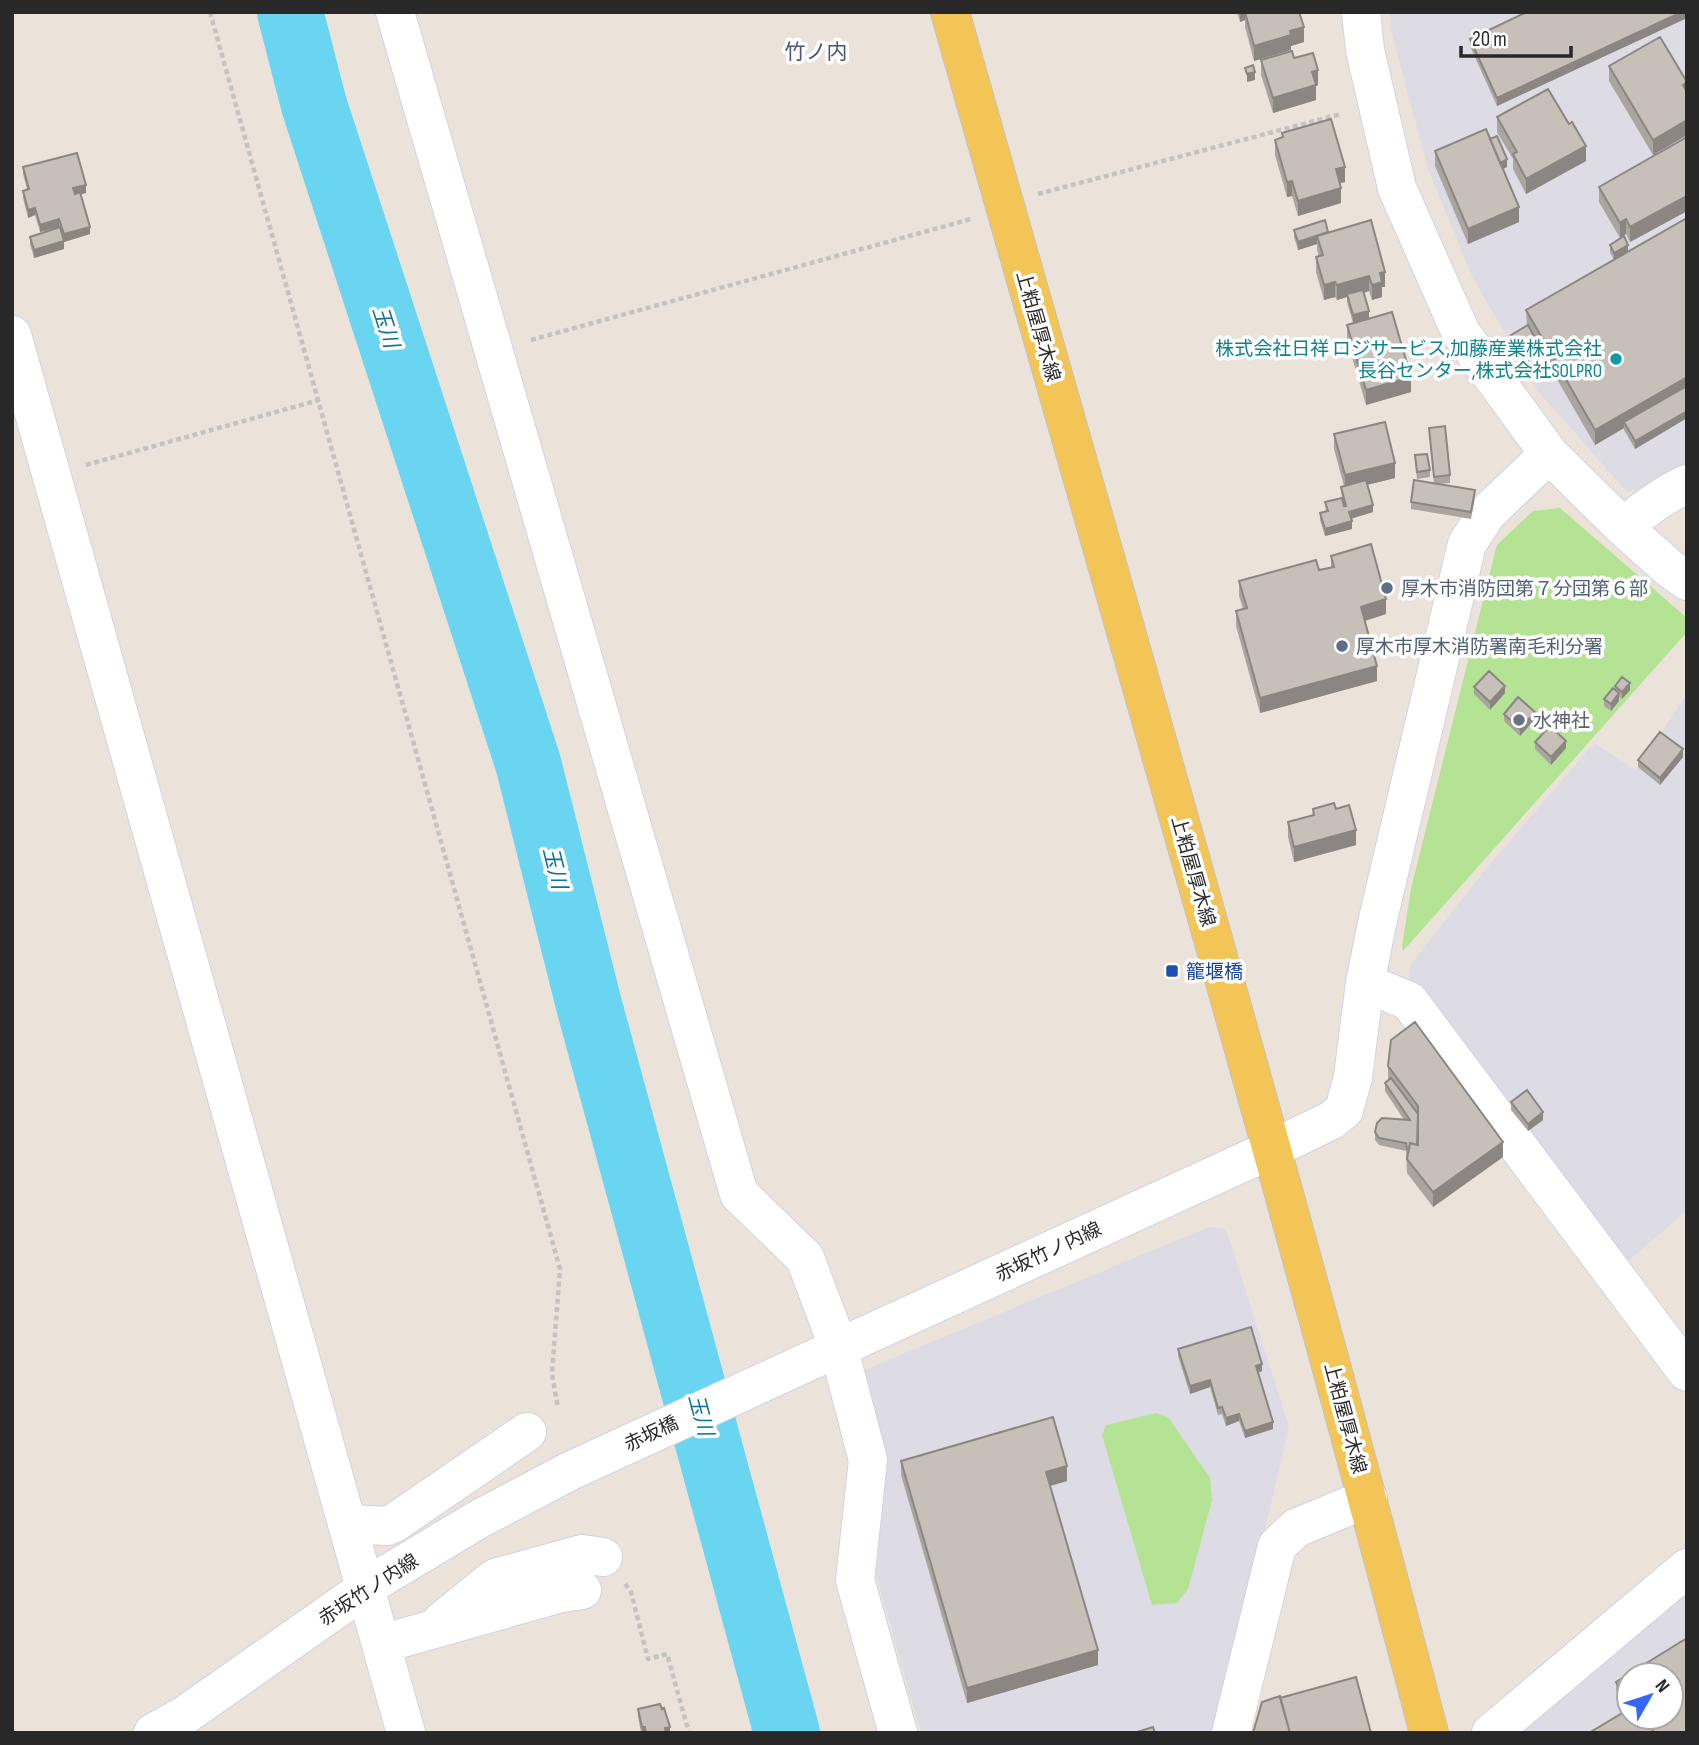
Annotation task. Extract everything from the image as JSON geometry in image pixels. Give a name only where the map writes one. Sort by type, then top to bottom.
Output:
[{"type":"main road","name":"上粕屋厚木線","points":[[950,12],[1272,1149],[1368,1498],[1429,1733]]},
{"type":"street","points":[[395,12],[739,1194],[805,1258],[831,1350],[868,1460],[855,1580],[898,1733]]},
{"type":"street","points":[[1361,12],[1365,50],[1397,188],[1461,333],[1549,454],[1623,527],[1687,582]]},
{"type":"street","points":[[12,335],[406,1733]]},
{"type":"street","points":[[1549,454],[1487,513],[1467,544],[1365,983],[1409,1001],[1687,1372]]},
{"type":"street","points":[[1623,527],[1672,490],[1687,484]]},
{"type":"street","name":"赤坂竹ノ内線","points":[[831,1350],[1332,1120],[1343,1110],[1353,1077],[1365,983]]},
{"type":"street","name":"赤坂橋","points":[[593,1460],[831,1350]]},
{"type":"street","points":[[348,1524],[394,1523],[544,1424]]},
{"type":"street","name":"赤坂竹ノ内線","points":[[153,1733],[186,1715],[366,1587],[479,1519],[593,1460]]},
{"type":"street","points":[[1231,1733],[1277,1546],[1296,1528],[1368,1498]]},
{"type":"street","points":[[435,1628],[495,1578],[582,1555],[603,1557]]},
{"type":"street","points":[[1491,1733],[1687,1568]]},
{"type":"street","points":[[381,1644],[561,1593],[582,1590]]},
{"type":"path","points":[[211,12],[560,1269],[552,1374],[544,1424]]},
{"type":"path","points":[[494,351],[1005,206],[1377,105]]},
{"type":"path","points":[[53,477],[63,471],[319,400]]},
{"type":"path","points":[[603,1557],[631,1591],[648,1659],[667,1654],[689,1733]]},
{"type":"shaded area","points":[[1390,12],[1687,12],[1687,475],[1651,490],[1626,491],[1538,391],[1472,276],[1428,169],[1391,30]]},
{"type":"shaded area","points":[[1687,694],[1687,1210],[1620,1268],[1409,982],[1411,964],[1485,870],[1594,743],[1636,770]]},
{"type":"shaded area","points":[[1209,1227],[1226,1229],[1289,1427],[1217,1733],[921,1733],[869,1549],[862,1371]]},
{"type":"shaded area","points":[[1687,1583],[1687,1733],[1514,1733]]},
{"type":"green space","points":[[1560,508],[1687,618],[1687,632],[1403,951],[1411,889],[1497,545],[1533,511]]},
{"type":"green space","points":[[1156,1413],[1168,1417],[1210,1478],[1212,1500],[1188,1589],[1177,1603],[1152,1605],[1102,1435],[1106,1425]]},
{"type":"building","points":[[1245,12],[1299,12],[1304,27],[1290,31],[1291,35],[1254,46]]},
{"type":"building","points":[[1527,12],[1682,12],[1497,98],[1470,39]]},
{"type":"building","points":[[1660,37],[1687,82],[1683,85],[1687,92],[1687,120],[1653,140],[1609,66]]},
{"type":"building","points":[[1292,51],[1294,58],[1313,53],[1318,70],[1312,72],[1316,85],[1273,98],[1261,60]]},
{"type":"building","points":[[1253,65],[1255,72],[1247,74],[1245,68]]},
{"type":"building","points":[[1548,89],[1586,146],[1526,179],[1513,154],[1517,152],[1497,117]]},
{"type":"building","points":[[1331,119],[1345,167],[1336,169],[1341,188],[1298,201],[1292,181],[1287,182],[1275,140],[1283,137],[1282,133]]},
{"type":"building","points":[[1486,129],[1519,207],[1468,229],[1435,151]]},
{"type":"building","points":[[1497,136],[1507,159],[1500,163],[1490,139]]},
{"type":"building","points":[[1687,137],[1687,196],[1630,227],[1626,219],[1620,223],[1599,187]]},
{"type":"building","points":[[77,153],[86,185],[73,188],[75,194],[80,192],[90,227],[64,234],[59,219],[40,225],[35,208],[28,210],[23,191],[29,189],[23,167]]},
{"type":"building","name":"株式会社日祥 ロジサービス,加藤産業株式会社 長谷センター,株式会社SOLPRO","points":[[1687,218],[1687,377],[1595,430],[1526,310]]},
{"type":"building","points":[[1325,220],[1328,232],[1298,242],[1294,230]]},
{"type":"building","points":[[1371,220],[1385,272],[1380,273],[1382,282],[1372,285],[1369,276],[1337,285],[1335,282],[1324,285],[1316,257],[1323,255],[1317,236]]},
{"type":"building","points":[[60,227],[64,241],[34,250],[30,237]]},
{"type":"building","points":[[1624,236],[1628,245],[1614,253],[1610,245]]},
{"type":"building","points":[[1363,290],[1369,311],[1353,315],[1347,294]]},
{"type":"building","points":[[1392,312],[1411,377],[1366,390],[1347,325]]},
{"type":"building","points":[[1528,325],[1540,347],[1524,357],[1511,335]]},
{"type":"building","points":[[1687,386],[1687,411],[1635,441],[1624,422]]},
{"type":"building","points":[[1385,422],[1395,463],[1345,475],[1334,434]]},
{"type":"building","points":[[1445,426],[1450,475],[1434,477],[1429,428]]},
{"type":"building","points":[[1427,454],[1430,470],[1417,472],[1415,455]]},
{"type":"building","points":[[1366,480],[1373,505],[1349,512],[1352,521],[1325,529],[1320,513],[1328,511],[1325,502],[1342,498],[1346,506],[1341,487]]},
{"type":"building","points":[[1414,480],[1475,490],[1471,512],[1411,502]]},
{"type":"building","name":"厚木市厚木消防署南毛利分署","points":[[1371,544],[1386,599],[1361,607],[1377,666],[1260,698],[1236,611],[1247,608],[1239,581],[1316,560],[1319,570],[1334,567],[1331,556]]},
{"type":"building","points":[[1489,671],[1505,686],[1490,702],[1474,687]]},
{"type":"building","points":[[1622,677],[1630,683],[1622,692],[1615,686]]},
{"type":"building","points":[[1613,688],[1619,693],[1611,704],[1604,699]]},
{"type":"building","points":[[1518,697],[1535,712],[1520,729],[1504,714]]},
{"type":"building","points":[[1550,726],[1566,741],[1551,757],[1535,742]]},
{"type":"building","points":[[1660,732],[1683,749],[1660,778],[1638,760]]},
{"type":"building","points":[[1334,803],[1336,809],[1349,805],[1356,830],[1294,847],[1288,822],[1314,815],[1313,809]]},
{"type":"building","points":[[1415,1022],[1503,1142],[1433,1192],[1407,1159],[1410,1143],[1418,1145],[1418,1106],[1388,1066],[1391,1040]]},
{"type":"building","points":[[1391,1078],[1418,1114],[1417,1145],[1410,1143],[1409,1150],[1406,1143],[1379,1138],[1375,1132],[1377,1123],[1382,1118],[1410,1120],[1385,1083]]},
{"type":"building","points":[[1527,1090],[1543,1112],[1528,1124],[1511,1102]]},
{"type":"building","points":[[1251,1327],[1262,1364],[1256,1366],[1273,1422],[1245,1431],[1239,1414],[1226,1418],[1222,1407],[1218,1408],[1210,1380],[1190,1386],[1178,1349]]},
{"type":"building","points":[[1053,1417],[1067,1466],[1046,1472],[1098,1650],[967,1688],[901,1461]]},
{"type":"building","points":[[1687,1638],[1687,1733],[1653,1731],[1685,1731],[1685,1661],[1650,1661]]},
{"type":"building","points":[[1356,1677],[1371,1733],[1290,1733],[1280,1698]]},
{"type":"building","points":[[1280,1696],[1290,1733],[1253,1733],[1262,1702]]},
{"type":"building","points":[[660,1704],[670,1727],[665,1728],[666,1733],[646,1733],[638,1709]]},
{"type":"building","points":[[1615,1717],[1615,1731],[1654,1733],[1589,1733]]},
{"type":"building","points":[[1153,1727],[1155,1733],[1134,1733]]},
{"type":"waterway","name":"玉川","points":[[290,12],[314,105],[528,763],[589,1005],[787,1733]]},
{"type":"place","name":"株式会社日祥 ロジサービス,加藤産業株式会社 長谷センター,株式会社SOLPRO","points":[[1616,359]]},
{"type":"place","name":"厚木市消防団第７分団第６部","points":[[1387,588]]},
{"type":"place","name":"厚木市厚木消防署南毛利分署","points":[[1342,646]]},
{"type":"place","name":"水神社","points":[[1519,720]]},
{"type":"place","name":"籠堰橋","points":[[1172,971]]},
{"type":"district","name":"竹ノ内","points":[[816,52]]}]
